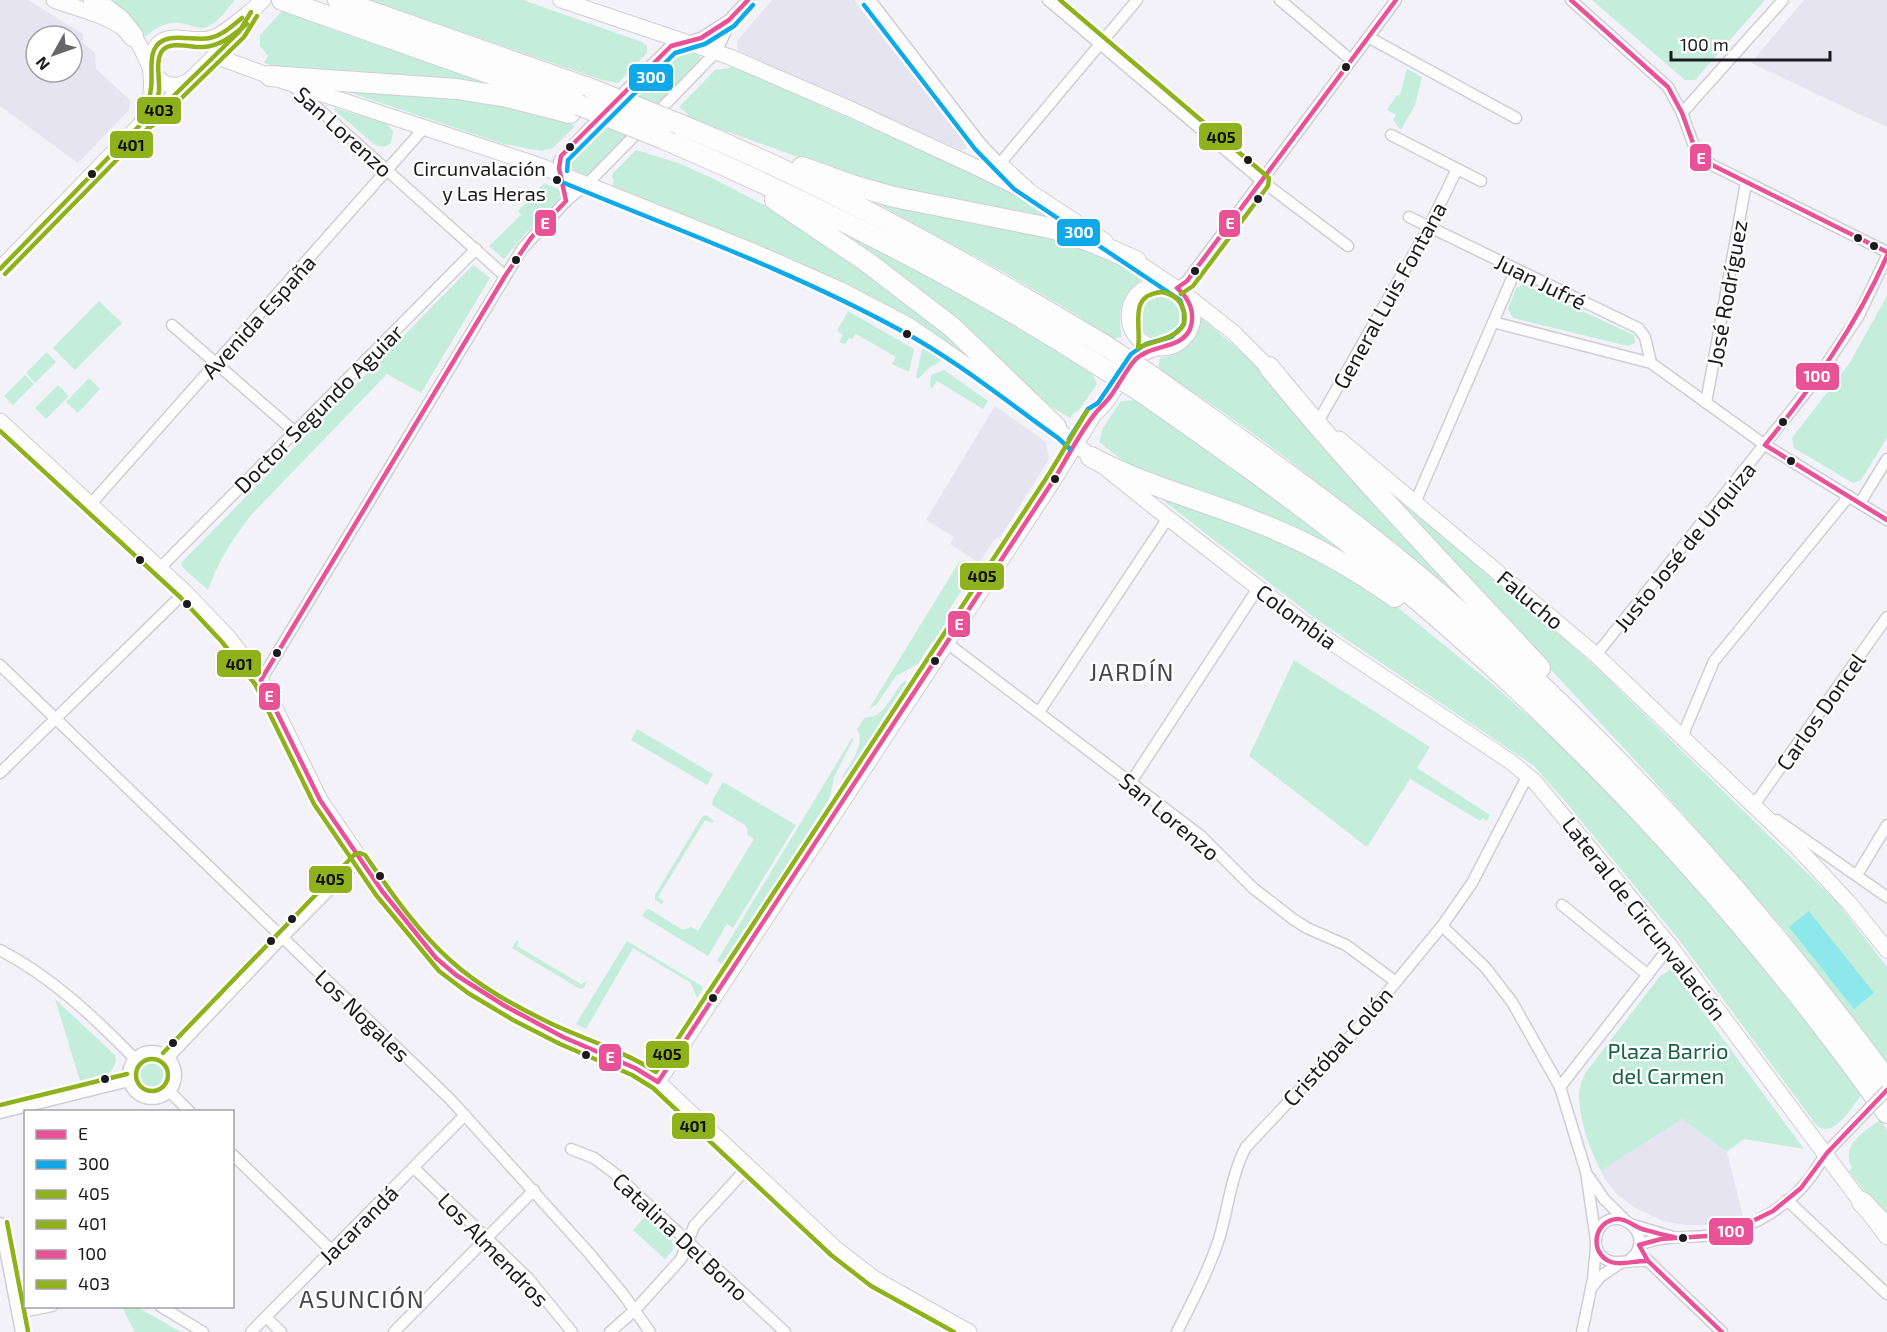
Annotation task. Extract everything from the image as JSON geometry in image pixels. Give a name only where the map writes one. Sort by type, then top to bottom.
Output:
[{"type":"highway","points":[[94,0],[120,20],[133,36]]},
{"type":"highway","points":[[338,0],[594,90],[711,137],[888,221],[988,276],[1106,346],[1224,450],[1334,531],[1477,653],[1591,761],[1708,886],[1810,1010],[1887,1113]]},
{"type":"highway","points":[[287,2],[575,109],[640,130],[712,160],[876,237],[1002,306],[1095,363],[1148,385],[1300,481],[1437,592],[1535,679],[1685,832]]},
{"type":"highway","points":[[270,76],[457,89],[575,109]]},
{"type":"highway","points":[[711,137],[894,197],[1055,229],[1136,261]]},
{"type":"highway","points":[[712,160],[810,222],[923,304],[971,344],[1056,427]]},
{"type":"highway","points":[[1269,367],[1351,465],[1564,693],[1774,934],[1887,1080]]},
{"type":"highway","points":[[1091,457],[1140,481],[1251,520],[1318,550],[1377,584],[1477,653]]},
{"type":"highway","points":[[1862,1202],[1887,1228]]},
{"type":"street","points":[[54,0],[103,17],[133,36],[140,44],[157,77],[167,84],[176,85],[190,81]]},
{"type":"street","points":[[141,124],[150,100],[152,53],[161,41],[174,37],[196,41],[210,39],[251,12],[263,0]]},
{"type":"street","points":[[561,0],[716,52],[995,169],[1137,0]]},
{"type":"street","points":[[566,201],[567,188],[558,164],[561,156],[671,46],[701,38],[729,20],[748,0]]},
{"type":"street","name":"Falucho","points":[[870,0],[981,144],[995,169],[1177,289],[1234,333],[1319,420],[1596,655],[1754,805],[1887,897]]},
{"type":"street","points":[[1048,0],[1262,181],[1348,246]]},
{"type":"street","points":[[1280,0],[1351,60]]},
{"type":"street","points":[[1177,289],[1187,281],[1396,0]]},
{"type":"street","points":[[1571,0],[1668,87],[1682,113],[1697,154],[1704,161],[1887,254]]},
{"type":"street","points":[[1682,113],[1783,0]]},
{"type":"street","points":[[0,269],[141,124],[150,119],[238,33],[251,12]]},
{"type":"street","points":[[261,680],[505,276],[531,238],[716,52],[729,20]]},
{"type":"street","points":[[1368,38],[1516,118]]},
{"type":"street","points":[[215,56],[560,173],[755,252],[861,300],[924,335],[1075,442]]},
{"type":"street","name":"San Lorenzo","points":[[290,83],[505,276]]},
{"type":"street","name":"Avenida España","points":[[90,505],[425,127]]},
{"type":"street","points":[[1391,135],[1481,181]]},
{"type":"street","name":"General Luis Fontana","points":[[1319,420],[1429,227],[1457,169]]},
{"type":"street","name":"José Rodríguez","points":[[1706,403],[1746,183]]},
{"type":"street","name":"Juan Jufré","points":[[1410,217],[1638,328],[1645,338],[1651,363]]},
{"type":"street","name":"Doctor Segundo Aguiar","points":[[160,568],[476,249]]},
{"type":"street","name":"Justo José de Urquiza","points":[[1596,655],[1815,381],[1848,334],[1887,254]]},
{"type":"street","points":[[1415,502],[1516,269]]},
{"type":"street","points":[[658,1082],[1055,478],[1094,414],[1103,408],[1136,359],[1143,353],[1175,344],[1187,333],[1191,326],[1192,310],[1190,303],[1177,289],[1154,284],[1138,293],[1129,310],[1132,328],[1128,354],[1096,403],[1094,414]]},
{"type":"street","name":"Juan Jufré","points":[[1493,322],[1651,363],[1765,445],[1887,520]]},
{"type":"street","points":[[172,325],[295,432]]},
{"type":"street","points":[[1132,328],[1143,342],[1160,347]]},
{"type":"street","points":[[0,421],[160,568],[228,637],[261,680],[320,800],[360,860],[436,958],[456,975],[514,1011],[563,1037],[635,1068],[658,1082],[810,1226],[855,1264],[897,1292],[969,1332]]},
{"type":"street","name":"Colombia","points":[[1075,442],[1168,518],[1310,627],[1528,775]]},
{"type":"street","points":[[1860,503],[1887,459]]},
{"type":"street","points":[[1682,737],[1714,661],[1849,496]]},
{"type":"street","points":[[1039,712],[1168,518]]},
{"type":"street","points":[[1131,782],[1258,588]]},
{"type":"street","points":[[0,773],[185,592]]},
{"type":"street","name":"Carlos Doncel","points":[[1754,805],[1887,617]]},
{"type":"street","name":"San Lorenzo","points":[[947,643],[1201,836],[1253,888],[1293,919],[1307,928],[1346,945],[1396,982]]},
{"type":"street","name":"Los Nogales","points":[[0,665],[465,1115],[589,1253],[650,1332]]},
{"type":"street","name":"Cristóbal Colón","points":[[1177,1332],[1209,1269],[1220,1236],[1236,1171],[1246,1147],[1358,1028],[1442,926],[1472,883],[1528,775]]},
{"type":"street","name":"Lateral de Circunvalación","points":[[1528,775],[1670,945],[1887,1238]]},
{"type":"street","points":[[1754,805],[1863,918],[1887,950]]},
{"type":"street","points":[[1857,875],[1887,825]]},
{"type":"street","points":[[168,1058],[360,860]]},
{"type":"street","points":[[1562,905],[1648,975]]},
{"type":"street","points":[[1442,926],[1485,967],[1512,1002],[1560,1087],[1586,1172],[1596,1244],[1603,1257],[1614,1263],[1648,1261]]},
{"type":"street","points":[[1560,1087],[1670,945]]},
{"type":"street","points":[[0,950],[31,967],[64,990],[135,1059]]},
{"type":"street","points":[[146,1052],[158,1052],[168,1058],[173,1064],[176,1077],[169,1092],[161,1097],[149,1099],[137,1094],[129,1081],[129,1070],[135,1059],[146,1052]]},
{"type":"street","points":[[0,1113],[129,1081]]},
{"type":"street","points":[[1639,1246],[1674,1237],[1726,1233],[1746,1226],[1787,1200],[1810,1178],[1825,1155],[1887,1089]]},
{"type":"street","points":[[169,1092],[188,1110]]},
{"type":"street","name":"Jacarandá","points":[[251,1332],[465,1115]]},
{"type":"street","name":"Catalina Del Bono","points":[[571,1149],[594,1158],[613,1172],[785,1332]]},
{"type":"street","points":[[234,1156],[332,1251]]},
{"type":"street","points":[[610,1332],[635,1310],[681,1259],[694,1226],[748,1167]]},
{"type":"street","name":"Los Almendros","points":[[414,1168],[528,1278],[572,1332]]},
{"type":"street","points":[[1586,1172],[1604,1199],[1630,1223],[1639,1236],[1639,1246],[1632,1258],[1601,1276],[1590,1292]]},
{"type":"street","points":[[394,1332],[534,1190]]},
{"type":"street","points":[[1787,1200],[1887,1294]]},
{"type":"street","points":[[1582,1332],[1599,1228],[1615,1219],[1674,1237]]},
{"type":"street","points":[[0,1223],[21,1332]]},
{"type":"street","points":[[1639,1246],[1648,1261],[1722,1332]]},
{"type":"street","points":[[18,1313],[42,1308]]},
{"type":"street","points":[[162,1308],[203,1332]]},
{"type":"street","points":[[266,1317],[281,1332]]},
{"type":"shaded area","points":[[0,0],[28,0],[67,24],[24,24],[24,84],[84,84],[84,44],[95,53],[96,69],[130,100],[129,110],[78,163],[0,106]]},
{"type":"shaded area","points":[[772,0],[854,0],[968,145],[963,151],[738,51],[737,41]]},
{"type":"shaded area","points":[[1804,0],[1887,0],[1887,127],[1751,63]]},
{"type":"shaded area","points":[[995,406],[1046,442],[1049,459],[1001,536],[994,540],[979,563],[950,544],[954,537],[926,520]]},
{"type":"shaded area","points":[[1682,1119],[1727,1152],[1743,1216],[1712,1225],[1666,1222],[1635,1208],[1618,1195],[1605,1179],[1601,1171]]},
{"type":"green space","points":[[105,0],[235,0],[219,19],[207,27],[171,23],[160,26],[145,37],[132,20]]},
{"type":"green space","points":[[369,0],[523,0],[642,42],[647,46],[647,53],[618,83],[602,80]]},
{"type":"green space","points":[[1592,0],[1765,0],[1695,80],[1685,80]]},
{"type":"green space","points":[[283,10],[333,30],[504,89],[288,70],[264,63],[268,56],[260,46],[260,35]]},
{"type":"green space","points":[[675,49],[700,56],[700,61],[589,174],[585,175],[568,168],[567,158]]},
{"type":"green space","points":[[731,65],[984,179],[1059,219],[1058,221],[882,183],[808,160],[686,117],[688,114],[679,107],[715,70],[730,68]]},
{"type":"green space","points":[[1407,69],[1422,77],[1415,105],[1401,130],[1393,120],[1396,115],[1387,110],[1397,95],[1400,95]]},
{"type":"green space","points":[[336,88],[419,92],[535,111],[575,126],[553,148],[541,151],[504,144]]},
{"type":"green space","points":[[333,109],[387,124],[393,131],[391,143],[384,147],[375,145]]},
{"type":"green space","points":[[636,150],[678,163],[770,208],[877,279],[999,377],[921,325],[612,188],[613,173]]},
{"type":"green space","points":[[544,183],[558,189],[560,194],[558,200],[504,259],[489,246],[521,215],[518,211]]},
{"type":"green space","points":[[865,199],[1007,221],[1107,254],[1146,277],[1131,289],[1123,302],[1120,318],[1122,337],[1110,339],[1077,315],[1000,270]]},
{"type":"green space","points":[[834,228],[931,278],[1091,370],[1097,384],[1079,410],[1070,418],[1040,400]]},
{"type":"green space","points":[[473,265],[490,278],[421,393],[387,374],[252,514],[216,569],[208,590],[183,568],[181,563]]},
{"type":"green space","points":[[1525,285],[1634,335],[1635,343],[1628,346],[1513,318],[1508,309],[1516,288]]},
{"type":"green space","points":[[1161,291],[1178,298],[1185,315],[1178,332],[1161,339],[1144,332],[1137,315],[1144,298]]},
{"type":"green space","points":[[1887,296],[1887,438],[1861,480],[1853,483],[1794,448],[1792,438],[1849,364]]},
{"type":"green space","points":[[99,301],[122,323],[75,370],[53,348]]},
{"type":"green space","points":[[848,311],[914,349],[909,372],[892,364],[896,357],[856,334],[845,344],[839,342],[843,335],[837,331]]},
{"type":"green space","points":[[1201,318],[1244,354],[1277,388],[1480,614],[1283,456],[1201,397],[1158,370],[1160,358],[1176,354],[1192,340]]},
{"type":"green space","points":[[926,347],[944,359],[929,368],[918,379],[916,377],[922,350]]},
{"type":"green space","points":[[47,352],[56,362],[35,383],[26,373]]},
{"type":"green space","points":[[944,370],[988,401],[983,409],[937,381],[932,388],[930,386],[931,375]]},
{"type":"green space","points":[[25,375],[34,384],[13,405],[4,396]]},
{"type":"green space","points":[[89,378],[100,389],[78,413],[66,402]]},
{"type":"green space","points":[[58,385],[69,396],[46,419],[35,408]]},
{"type":"green space","points":[[1138,400],[1365,569],[1135,470],[1099,442],[1103,428],[1121,401]]},
{"type":"green space","points":[[1369,474],[1549,625],[1600,671],[1837,902],[1887,967],[1887,1062],[1782,927],[1647,773]]},
{"type":"green space","points":[[1160,498],[1216,516],[1299,548],[1391,602],[1491,683],[1552,737],[1675,864],[1725,921],[1786,995],[1862,1094],[1842,1120],[1830,1128],[1823,1129],[1817,1126],[1680,941],[1534,766],[1316,619]]},
{"type":"green space","points":[[963,561],[975,570],[948,611],[945,624],[947,625],[939,638],[932,642],[918,664],[896,676],[876,705],[869,709],[959,562]]},
{"type":"green space","points":[[1294,660],[1430,747],[1417,768],[1490,815],[1487,821],[1483,818],[1480,821],[1410,779],[1367,847],[1249,756]]},
{"type":"green space","points":[[905,681],[908,685],[844,780],[842,777],[853,760],[860,741],[857,729],[865,717],[877,715],[881,711]]},
{"type":"green space","points":[[637,729],[713,774],[707,785],[631,740]]},
{"type":"green space","points":[[852,738],[834,777],[830,797],[804,843],[724,965],[717,961]]},
{"type":"green space","points":[[723,782],[796,825],[733,928],[727,924],[708,956],[642,916],[649,909],[683,930],[691,927],[698,931],[754,839],[747,835],[748,830],[745,825],[712,805]]},
{"type":"green space","points":[[706,815],[714,821],[712,823],[705,820],[658,897],[664,901],[662,904],[655,900],[655,895],[702,817]]},
{"type":"green space","points":[[517,940],[519,942],[517,946],[581,984],[587,981],[584,988],[580,989],[512,948]]},
{"type":"green space","points":[[627,941],[702,986],[703,989],[697,998],[691,983],[633,948],[586,1029],[576,1024]]},
{"type":"green space","name":"Plaza Barrio del Carmen","points":[[1670,970],[1673,971],[1804,1149],[1744,1139],[1727,1152],[1682,1119],[1601,1171],[1583,1124],[1579,1104],[1580,1085],[1586,1072],[1660,976]]},
{"type":"green space","points":[[55,999],[115,1055],[116,1062],[111,1072],[80,1081]]},
{"type":"green space","points":[[152,1058],[164,1063],[169,1075],[164,1087],[152,1092],[140,1087],[135,1075],[140,1063]]},
{"type":"green space","points":[[1880,1120],[1887,1130],[1887,1219],[1849,1171],[1852,1168],[1849,1160],[1851,1146],[1861,1134]]},
{"type":"green space","points":[[646,1216],[672,1241],[673,1250],[665,1259],[633,1230]]},
{"type":"green space","points":[[123,1308],[139,1308],[181,1332],[135,1332]]},
{"type":"water","points":[[1809,911],[1874,993],[1854,1009],[1789,927]]},
{"type":"transit line","name":"E","points":[[748,0],[729,20],[701,38],[671,46],[561,156],[559,168],[566,201],[531,238],[505,276],[261,680],[320,800],[382,891],[436,958],[456,975],[505,1006],[563,1037],[635,1068],[658,1082],[1096,412],[1110,397],[1135,360],[1149,351],[1173,344],[1186,336],[1192,323],[1192,312],[1185,296],[1177,288],[1187,281],[1396,0]]},
{"type":"transit line","name":"405","points":[[1060,0],[1269,178],[1268,186],[1193,286],[1181,294]]},
{"type":"transit line","name":"E","points":[[1571,0],[1668,87],[1682,113],[1697,154],[1704,161],[1887,252]]},
{"type":"transit line","name":"300","points":[[567,171],[568,160],[675,53],[705,44],[734,26],[753,5]]},
{"type":"transit line","name":"300","points":[[864,5],[975,149],[1014,189],[1180,300],[1184,312],[1184,324],[1181,328],[1171,337],[1146,344],[1131,354],[1098,403],[1088,409],[1069,439]]},
{"type":"transit line","name":"403","points":[[0,269],[141,124],[150,119],[239,32],[251,12]]},
{"type":"transit line","name":"401","points":[[5,274],[146,130],[155,124],[244,37],[257,16]]},
{"type":"transit line","name":"403","points":[[141,124],[148,106],[151,64],[158,44],[171,38],[215,37],[242,18]]},
{"type":"transit line","name":"401","points":[[148,127],[158,96],[158,65],[162,51],[176,45],[203,47],[216,45],[247,24]]},
{"type":"transit line","name":"300","points":[[557,180],[730,250],[816,288],[900,330],[961,368],[1070,449]]},
{"type":"transit line","name":"100","points":[[1887,256],[1862,307],[1832,355],[1765,445],[1887,520]]},
{"type":"transit line","name":"405","points":[[1162,292],[1180,302],[1185,319],[1183,326],[1171,336],[1138,348],[1140,305],[1151,294],[1162,292]]},
{"type":"transit line","name":"405","points":[[163,1053],[354,855],[360,853],[365,855],[405,911],[427,937],[451,961],[475,980],[539,1018],[618,1052],[656,1072],[1049,474],[1087,411]]},
{"type":"transit line","name":"401","points":[[0,431],[180,597],[222,642],[255,684],[314,804],[376,895],[439,971],[468,993],[513,1020],[560,1044],[632,1075],[653,1088],[831,1255],[871,1286],[954,1332]]},
{"type":"transit line","name":"405","points":[[152,1059],[163,1064],[168,1075],[163,1086],[152,1091],[141,1086],[136,1075],[141,1064],[152,1059]]},
{"type":"transit line","name":"405","points":[[0,1105],[127,1074]]},
{"type":"transit line","name":"100","points":[[1722,1332],[1648,1261],[1639,1245],[1661,1239],[1730,1232],[1773,1211],[1801,1188],[1827,1153],[1887,1090]]},
{"type":"transit line","name":"100","points":[[1648,1261],[1620,1263],[1604,1258],[1597,1245],[1599,1231],[1603,1225],[1620,1219],[1642,1229],[1674,1237]]},
{"type":"transit line","name":"405","points":[[7,1222],[28,1331]]},
{"type":"place","name":"Circunvalación y Las Heras","points":[[557,180]]},
{"type":"district","name":"JARDÍN","points":[[1132,671]]},
{"type":"district","name":"ASUNCIÓN","points":[[362,1298]]}]
